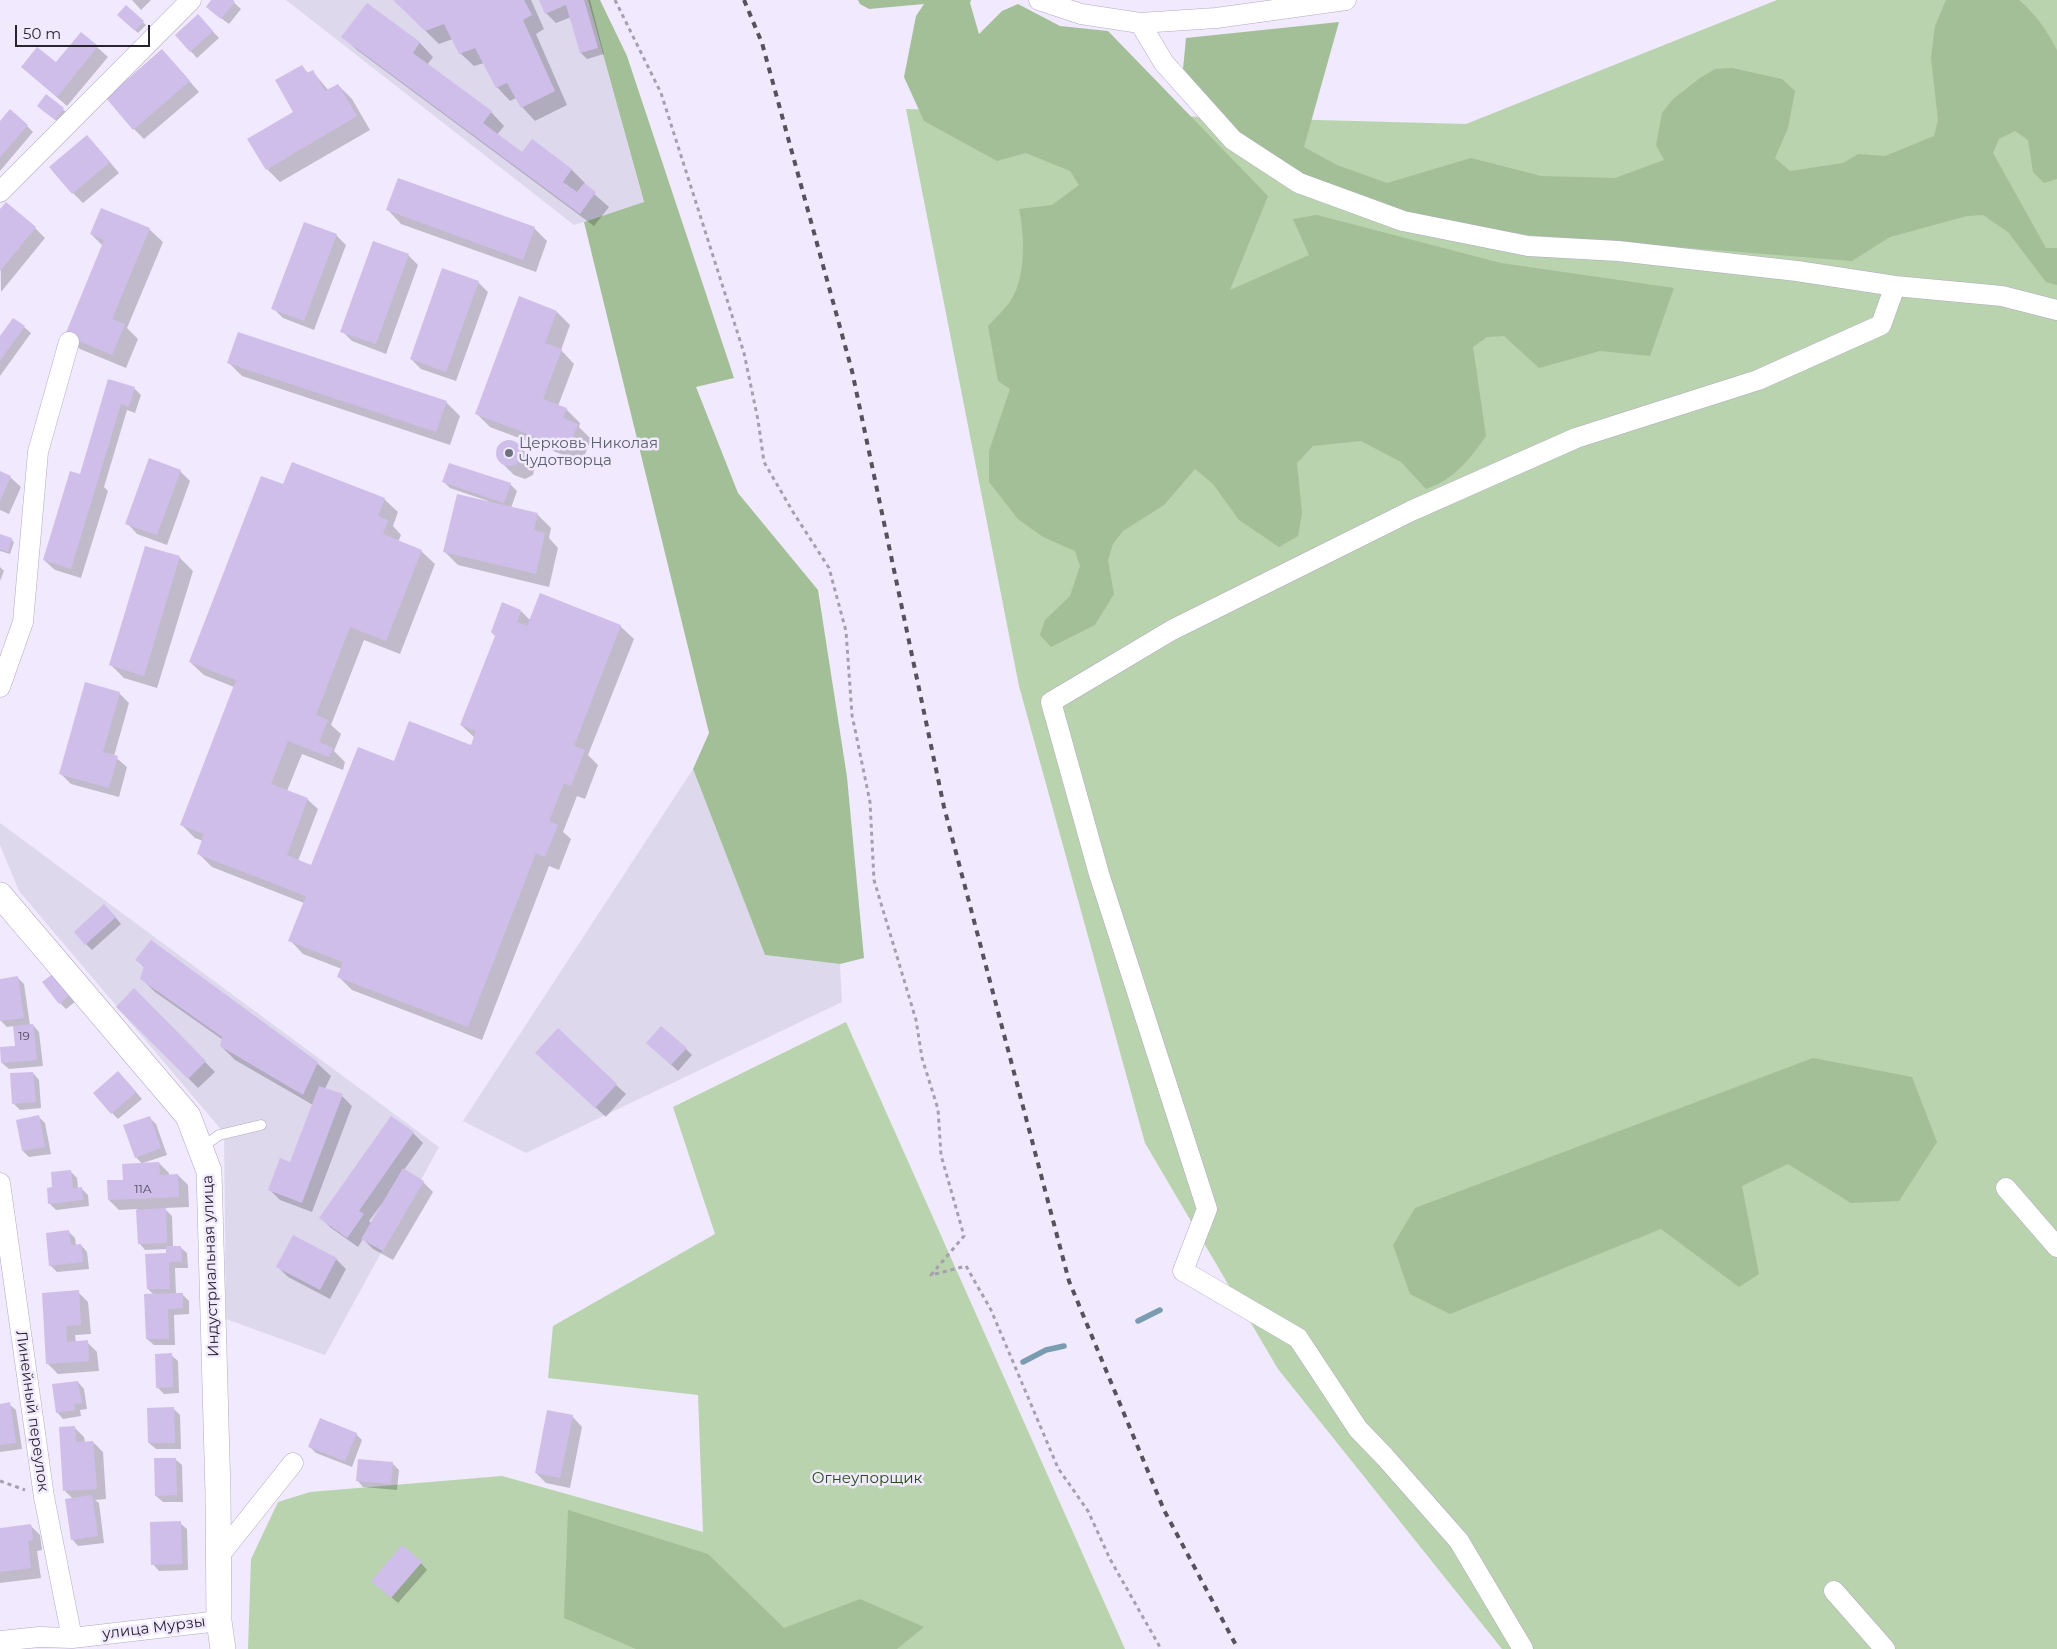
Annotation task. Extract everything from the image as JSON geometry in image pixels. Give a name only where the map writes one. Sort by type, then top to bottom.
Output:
[{"type":"street","points":[[0,192],[191,0]]},
{"type":"street","points":[[1040,0],[1081,14],[1140,23],[1219,9],[1346,0]]},
{"type":"street","points":[[1140,23],[1164,62],[1233,140],[1299,183],[1403,221],[1528,246],[1637,253],[1797,270],[1895,286],[2002,296],[2057,310]]},
{"type":"street","points":[[1523,1649],[1459,1541],[1358,1429],[1298,1338],[1183,1272],[1207,1209],[1099,874],[1050,702],[1172,630],[1411,511],[1576,438],[1758,380],[1881,325],[1895,286]]},
{"type":"street","points":[[0,687],[23,622],[38,452],[69,342]]},
{"type":"street","name":"Индустриальная улица","points":[[0,895],[188,1116],[209,1171],[219,1620],[223,1649]]},
{"type":"street","name":"Линейный переулок","points":[[0,1183],[44,1496],[72,1638]]},
{"type":"street","points":[[2006,1188],[2057,1247]]},
{"type":"street","points":[[218,1556],[293,1463]]},
{"type":"street","points":[[1834,1591],[1885,1649]]},
{"type":"street","name":"улица Мурзы","points":[[0,1641],[39,1637],[72,1638],[219,1620]]},
{"type":"lane","points":[[200,1148],[219,1136],[261,1125]]},
{"type":"path","points":[[616,0],[661,93],[744,353],[758,420],[764,462],[829,568],[846,631],[852,715],[870,802],[874,880],[916,1020],[922,1058],[938,1109],[941,1154],[964,1236],[930,1275],[966,1266],[991,1310],[1058,1468],[1088,1511],[1110,1559],[1161,1649]]},
{"type":"shaded area","points":[[286,0],[588,0],[644,203],[574,225]]},
{"type":"shaded area","points":[[693,769],[765,955],[840,964],[842,1002],[526,1153],[463,1121]]},
{"type":"shaded area","points":[[0,823],[439,1147],[325,1355],[226,1319],[224,1133],[19,891],[0,845]]},
{"type":"green space","points":[[588,0],[600,0],[627,56],[734,378],[696,387],[738,493],[818,590],[847,777],[864,958],[840,964],[765,955],[693,769],[709,733],[584,222],[644,202]]},
{"type":"green space","points":[[858,0],[971,0],[970,3],[979,34],[1002,11],[1018,4],[1060,26],[1108,31],[1268,196],[1230,290],[1309,255],[1293,219],[1317,215],[1501,263],[1674,288],[1650,356],[1600,351],[1539,368],[1504,336],[1487,337],[1473,347],[1486,436],[1460,468],[1445,480],[1426,489],[1401,462],[1361,441],[1313,446],[1297,463],[1302,513],[1298,536],[1279,547],[1239,520],[1213,484],[1195,469],[1164,505],[1123,531],[1113,544],[1108,560],[1114,594],[1095,625],[1051,647],[1040,635],[1045,620],[1070,596],[1080,566],[1075,551],[1043,537],[1018,519],[989,482],[989,451],[1010,389],[998,381],[988,326],[1009,303],[1019,283],[1023,244],[1019,209],[1052,205],[1079,185],[1070,171],[1026,153],[997,161],[924,121],[904,77],[916,16],[924,4],[869,9],[860,4]]},
{"type":"green space","points":[[1777,0],[2057,0],[2057,1649],[1502,1649],[1278,1369],[1145,1143],[1019,686],[906,109],[1466,124]]},
{"type":"green space","points":[[1946,0],[2019,0],[2040,23],[2057,50],[2057,179],[2044,183],[2033,172],[2028,140],[2015,131],[1999,139],[1993,153],[2046,248],[2057,248],[2057,285],[2046,282],[2008,232],[1983,215],[1967,216],[1890,237],[1852,261],[1527,235],[1403,213],[1291,173],[1227,126],[1183,69],[1186,38],[1339,22],[1304,147],[1337,165],[1387,183],[1471,158],[1541,176],[1615,178],[1664,160],[1656,145],[1662,113],[1673,99],[1700,78],[1715,69],[1732,68],[1782,79],[1795,91],[1788,128],[1775,158],[1790,171],[1843,163],[1858,154],[1885,156],[1934,136],[1938,120],[1931,58],[1935,26]]},
{"type":"green space","name":"Огнеупорщик","points":[[846,1022],[1125,1649],[248,1649],[251,1559],[278,1502],[310,1492],[502,1476],[703,1532],[698,1395],[548,1378],[553,1326],[715,1234],[673,1107]]},
{"type":"green space","points":[[1813,1058],[1912,1077],[1937,1142],[1899,1201],[1851,1203],[1788,1164],[1742,1186],[1759,1274],[1739,1287],[1661,1229],[1450,1314],[1410,1294],[1393,1245],[1415,1208]]},
{"type":"green space","points":[[568,1510],[708,1554],[784,1628],[860,1599],[924,1627],[897,1649],[636,1649],[564,1618]]},
{"type":"building","points":[[211,0],[233,0],[235,2],[221,19],[206,7]]},
{"type":"building","points":[[393,0],[524,0],[532,15],[523,20],[555,91],[521,108],[507,83],[496,88],[475,48],[459,54],[444,24],[425,31]]},
{"type":"building","points":[[539,0],[584,0],[598,48],[580,53],[566,5],[545,14]]},
{"type":"building","points":[[367,3],[420,42],[413,53],[492,111],[483,123],[522,152],[532,139],[572,169],[563,182],[577,192],[584,183],[596,192],[580,214],[341,37]]},
{"type":"building","points":[[126,5],[144,21],[135,31],[117,15]]},
{"type":"building","points":[[198,14],[213,31],[190,52],[175,35]]},
{"type":"building","points":[[81,32],[98,46],[57,97],[21,67],[37,47],[56,62]]},
{"type":"building","points":[[162,49],[190,81],[133,130],[106,98]]},
{"type":"building","points":[[302,65],[307,73],[313,70],[325,91],[338,84],[357,116],[266,170],[247,139],[293,112],[275,80]]},
{"type":"building","points":[[46,94],[64,108],[55,120],[37,106]]},
{"type":"building","points":[[10,109],[28,125],[0,157],[0,121]]},
{"type":"building","points":[[87,135],[110,162],[72,194],[49,167]]},
{"type":"building","points":[[398,178],[535,227],[523,260],[386,210]]},
{"type":"building","points":[[6,202],[36,227],[0,271],[0,209]]},
{"type":"building","points":[[101,208],[150,228],[112,319],[125,324],[112,355],[65,335],[104,240],[90,234]]},
{"type":"building","points":[[304,222],[337,234],[304,321],[271,309]]},
{"type":"building","points":[[373,241],[409,254],[376,344],[340,332]]},
{"type":"building","points":[[442,268],[479,281],[446,372],[410,359]]},
{"type":"building","points":[[519,296],[557,311],[545,343],[562,349],[543,399],[567,408],[563,418],[578,424],[568,449],[475,414]]},
{"type":"building","points":[[13,318],[25,326],[0,361],[0,336]]},
{"type":"building","points":[[238,332],[447,401],[436,432],[227,363]]},
{"type":"building","points":[[108,379],[135,387],[129,407],[121,404],[71,569],[43,560],[70,471],[80,474]]},
{"type":"building","name":"Церковь Николая Чудотворца","points":[[509,440],[518,444],[522,453],[518,462],[509,466],[500,462],[496,453],[500,444]]},
{"type":"building","points":[[149,458],[181,470],[157,535],[125,524]]},
{"type":"building","points":[[292,462],[385,498],[378,516],[388,520],[383,534],[422,550],[386,641],[350,627],[316,715],[328,720],[319,742],[333,748],[329,757],[288,741],[271,784],[308,798],[287,855],[311,865],[358,747],[394,761],[409,721],[471,745],[476,731],[460,725],[495,636],[491,632],[502,602],[521,610],[517,622],[527,626],[540,593],[621,625],[574,746],[585,750],[571,786],[564,783],[549,821],[558,825],[545,857],[536,853],[468,1027],[337,977],[343,962],[288,941],[306,896],[197,854],[204,834],[180,825],[236,680],[189,662],[261,476],[283,484]]},
{"type":"building","points":[[449,463],[511,483],[504,503],[442,482]]},
{"type":"building","points":[[0,471],[11,476],[0,501]]},
{"type":"building","points":[[457,494],[538,513],[534,530],[545,533],[536,574],[443,552]]},
{"type":"building","points":[[0,534],[12,538],[8,552],[0,549]]},
{"type":"building","points":[[145,546],[180,556],[144,676],[109,665]]},
{"type":"building","points":[[85,682],[120,692],[103,752],[118,756],[109,788],[59,774]]},
{"type":"building","points":[[104,904],[116,917],[85,945],[74,932]]},
{"type":"building","points":[[151,940],[318,1062],[303,1095],[220,1046],[222,1037],[140,979],[144,966],[135,960]]},
{"type":"building","points":[[54,973],[71,994],[59,1004],[42,982]]},
{"type":"building","points":[[18,976],[24,1018],[0,1021],[0,979]]},
{"type":"building","points":[[134,988],[206,1061],[188,1079],[116,1007]]},
{"type":"building","points":[[33,1024],[37,1060],[1,1063],[0,1047],[15,1046],[13,1026]]},
{"type":"building","points":[[661,1026],[687,1048],[671,1065],[646,1043]]},
{"type":"building","points":[[558,1028],[617,1084],[595,1108],[535,1053]]},
{"type":"building","points":[[118,1071],[136,1092],[111,1114],[93,1093]]},
{"type":"building","points":[[33,1072],[36,1102],[12,1104],[10,1073]]},
{"type":"building","points":[[319,1086],[343,1094],[302,1203],[268,1190],[280,1158],[290,1162]]},
{"type":"building","points":[[39,1115],[45,1147],[22,1151],[16,1120]]},
{"type":"building","points":[[150,1116],[161,1148],[135,1158],[123,1125]]},
{"type":"building","points":[[391,1116],[414,1132],[359,1211],[364,1214],[347,1238],[319,1218]]},
{"type":"building","points":[[159,1162],[160,1175],[178,1174],[179,1197],[108,1200],[107,1180],[123,1180],[122,1164]]},
{"type":"building","points":[[403,1168],[424,1181],[383,1251],[361,1239]]},
{"type":"building","points":[[71,1170],[73,1188],[82,1187],[83,1200],[48,1204],[47,1188],[52,1187],[51,1172]]},
{"type":"building","points":[[166,1208],[167,1243],[138,1244],[136,1210]]},
{"type":"building","points":[[69,1230],[71,1245],[81,1244],[83,1262],[49,1266],[46,1233]]},
{"type":"building","points":[[293,1235],[337,1258],[320,1290],[276,1267]]},
{"type":"building","points":[[166,1246],[181,1246],[182,1262],[169,1262],[170,1289],[147,1289],[145,1254],[166,1253]]},
{"type":"building","points":[[79,1290],[81,1325],[66,1326],[67,1342],[88,1340],[89,1361],[46,1364],[42,1293]]},
{"type":"building","points":[[183,1293],[183,1308],[168,1309],[169,1339],[146,1339],[144,1294]]},
{"type":"building","points":[[172,1353],[173,1387],[156,1388],[155,1354]]},
{"type":"building","points":[[78,1381],[82,1403],[74,1404],[75,1410],[56,1413],[52,1384]]},
{"type":"building","points":[[10,1402],[16,1443],[0,1445],[0,1404]]},
{"type":"building","points":[[174,1407],[175,1443],[148,1443],[147,1408]]},
{"type":"building","points":[[547,1410],[573,1415],[560,1478],[535,1473]]},
{"type":"building","points":[[320,1418],[357,1433],[345,1461],[308,1447]]},
{"type":"building","points":[[75,1426],[76,1442],[93,1441],[97,1489],[63,1491],[59,1427]]},
{"type":"building","points":[[154,1458],[176,1458],[177,1495],[155,1496]]},
{"type":"building","points":[[358,1459],[393,1462],[391,1484],[356,1481]]},
{"type":"building","points":[[92,1495],[98,1536],[71,1540],[65,1499]]},
{"type":"building","points":[[181,1521],[182,1564],[151,1565],[150,1522]]},
{"type":"building","points":[[31,1524],[33,1540],[28,1541],[31,1568],[0,1572],[0,1528]]},
{"type":"building","points":[[402,1545],[422,1562],[391,1598],[371,1581]]},
{"type":"waterway","points":[[1138,1321],[1160,1310]]},
{"type":"waterway","points":[[1023,1362],[1046,1350],[1064,1346]]},
{"type":"railway","points":[[744,0],[762,43],[852,371],[944,807],[1069,1281],[1164,1510],[1238,1649]]},
{"type":"place","name":"Церковь Николая Чудотворца","points":[[509,453]]}]
